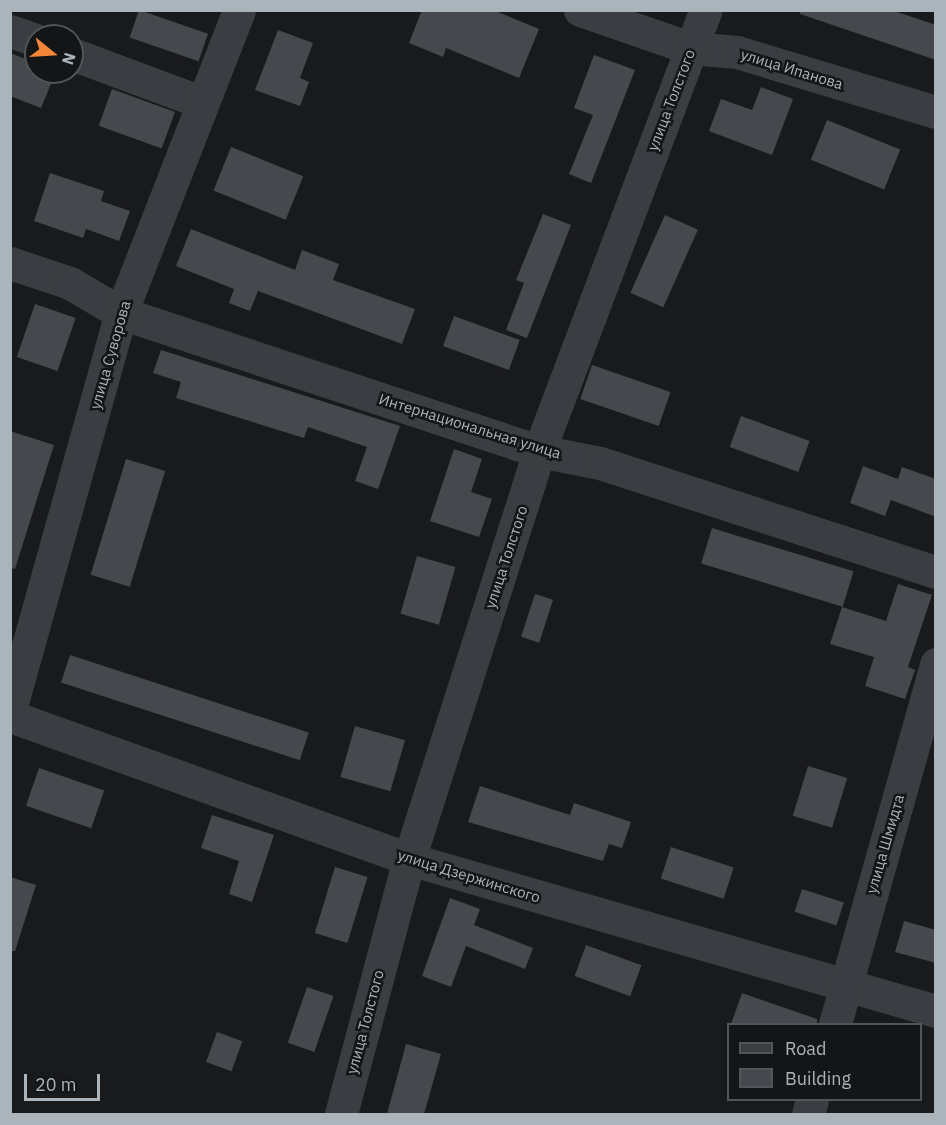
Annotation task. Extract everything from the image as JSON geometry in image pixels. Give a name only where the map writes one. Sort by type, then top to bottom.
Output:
[{"type":"street","name":"улица Суворова","points":[[10,710],[121,313],[201,102],[239,10]]},
{"type":"street","name":"улица Ипанова","points":[[580,10],[690,48],[737,52],[936,112]]},
{"type":"street","name":"улица Толстого","points":[[341,1114],[409,859],[539,451],[706,10]]},
{"type":"street","points":[[84,58],[201,102]]},
{"type":"street","name":"Интернациональная улица","points":[[10,263],[70,283],[121,313],[539,451],[600,463],[936,572]]},
{"type":"street","name":"улица Шмидта","points":[[835,1023],[936,664]]},
{"type":"street","name":"улица Дзержинского","points":[[10,716],[409,859],[936,1011]]},
{"type":"building","points":[[139,10],[208,34],[199,61],[130,37]]},
{"type":"building","points":[[422,10],[493,10],[539,29],[519,78],[446,48],[443,57],[409,43]]},
{"type":"building","points":[[800,10],[891,10],[936,25],[936,60],[800,14]]},
{"type":"building","points":[[278,30],[313,43],[300,78],[309,82],[300,106],[255,90]]},
{"type":"building","points":[[10,53],[24,58],[24,84],[51,84],[41,108],[10,96]]},
{"type":"building","points":[[594,55],[635,70],[591,183],[569,174],[593,115],[574,108]]},
{"type":"building","points":[[761,87],[793,99],[772,155],[709,131],[721,99],[752,110]]},
{"type":"building","points":[[112,89],[175,112],[162,149],[99,126]]},
{"type":"building","points":[[827,120],[900,150],[884,189],[811,160]]},
{"type":"building","points":[[231,147],[303,176],[286,220],[213,191]]},
{"type":"building","points":[[50,173],[104,191],[101,201],[130,211],[119,241],[86,229],[83,238],[34,221]]},
{"type":"building","points":[[543,214],[571,225],[527,338],[506,330],[524,283],[516,280]]},
{"type":"building","points":[[665,215],[698,230],[663,307],[630,293]]},
{"type":"building","points":[[191,229],[295,270],[302,250],[339,264],[333,280],[415,309],[402,344],[258,291],[250,311],[229,303],[234,289],[176,266]]},
{"type":"building","points":[[35,304],[76,318],[57,371],[17,357]]},
{"type":"building","points":[[454,316],[520,340],[509,370],[443,346]]},
{"type":"building","points":[[161,350],[400,426],[378,489],[355,481],[367,447],[308,427],[304,438],[176,398],[181,382],[153,373]]},
{"type":"building","points":[[592,365],[670,392],[659,426],[580,399]]},
{"type":"building","points":[[741,416],[810,441],[798,472],[730,447]]},
{"type":"building","points":[[10,431],[54,445],[15,569],[10,568]]},
{"type":"building","points":[[454,449],[482,459],[471,492],[492,499],[479,537],[430,521]]},
{"type":"building","points":[[126,459],[165,471],[130,587],[91,575]]},
{"type":"building","points":[[863,466],[898,479],[902,467],[936,479],[936,517],[891,500],[885,516],[850,503]]},
{"type":"building","points":[[712,528],[854,571],[843,607],[701,563]]},
{"type":"building","points":[[417,556],[455,567],[439,625],[400,614]]},
{"type":"building","points":[[898,584],[932,595],[908,667],[915,670],[905,699],[865,686],[874,657],[830,644],[842,607],[886,621]]},
{"type":"building","points":[[535,594],[553,600],[539,643],[521,637]]},
{"type":"building","points":[[70,655],[309,733],[300,760],[61,683]]},
{"type":"building","points":[[355,726],[405,740],[390,791],[340,777]]},
{"type":"building","points":[[808,766],[847,778],[832,828],[793,816]]},
{"type":"building","points":[[39,768],[104,790],[91,828],[26,806]]},
{"type":"building","points":[[480,786],[570,815],[574,803],[631,822],[622,848],[609,844],[603,861],[468,822]]},
{"type":"building","points":[[212,815],[274,835],[252,902],[229,894],[239,861],[201,848]]},
{"type":"building","points":[[671,847],[734,867],[724,899],[661,878]]},
{"type":"building","points":[[335,867],[368,877],[347,943],[315,933]]},
{"type":"building","points":[[10,877],[36,885],[15,951],[10,951]]},
{"type":"building","points":[[802,889],[844,903],[836,925],[795,912]]},
{"type":"building","points":[[450,898],[480,909],[474,925],[533,948],[525,969],[466,946],[451,987],[422,976]]},
{"type":"building","points":[[904,921],[936,930],[936,963],[895,952]]},
{"type":"building","points":[[586,945],[641,965],[630,996],[575,976]]},
{"type":"building","points":[[307,987],[333,996],[314,1052],[288,1043]]},
{"type":"building","points":[[742,993],[817,1019],[817,1023],[731,1023]]},
{"type":"building","points":[[217,1032],[242,1041],[231,1071],[206,1062]]},
{"type":"building","points":[[406,1044],[441,1054],[424,1114],[387,1114]]}]
